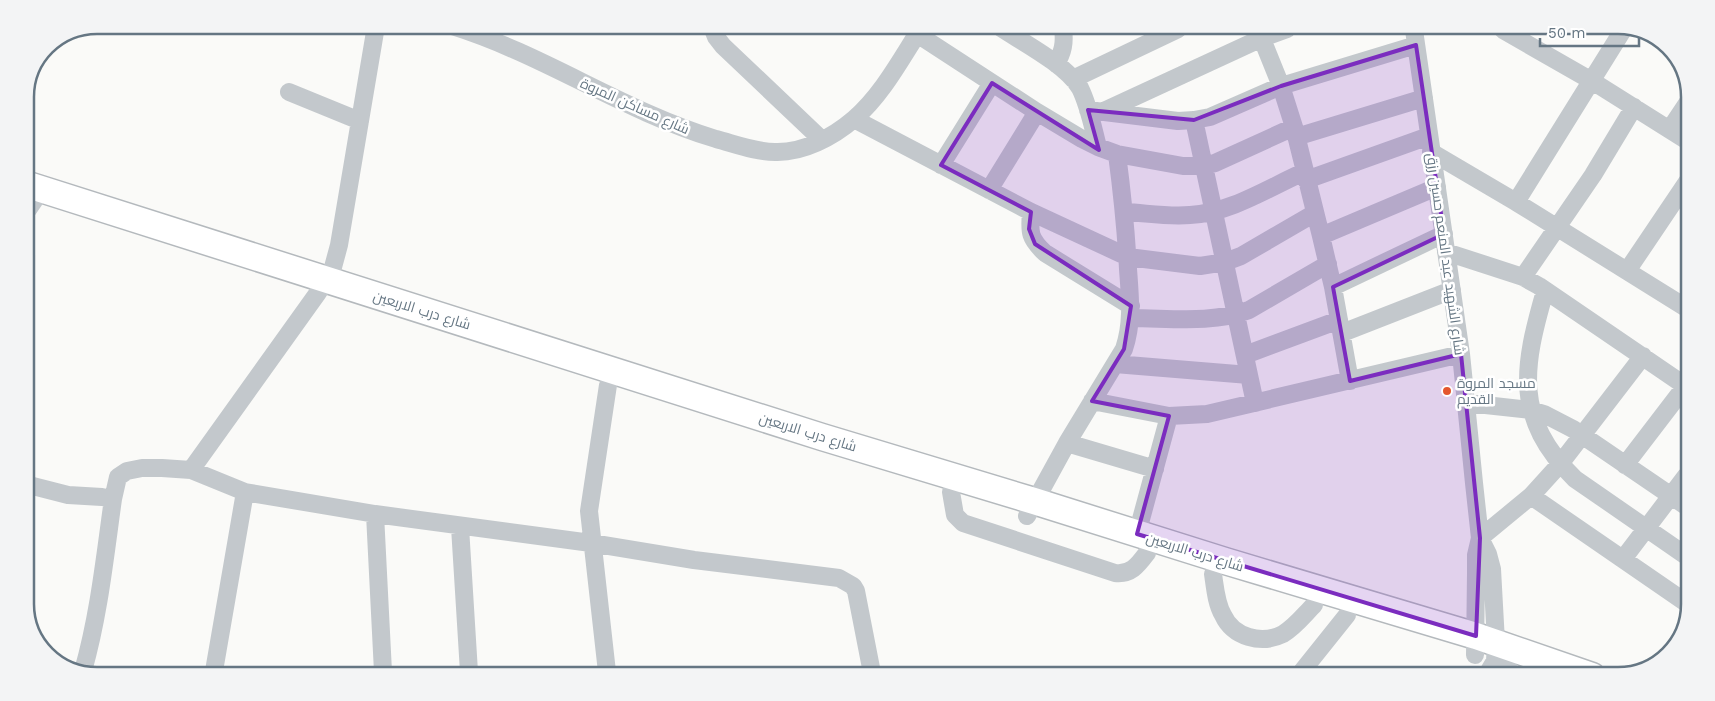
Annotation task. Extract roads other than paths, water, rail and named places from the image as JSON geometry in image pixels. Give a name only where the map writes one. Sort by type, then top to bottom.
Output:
[{"type":"highway","name":"شارع درب الاربعين","points":[[34,199],[322,287],[819,444],[1142,543],[1513,667]]},
{"type":"highway","name":"شارع درب الاربعين","points":[[322,287],[608,384],[819,444],[951,492],[1031,508]]},
{"type":"highway","name":"شارع درب الاربعين","points":[[1142,543],[1213,574],[1492,659],[1539,667]]},
{"type":"street","points":[[191,470],[332,271],[340,244],[375,34]]},
{"type":"street","name":"شارع مساكن المروة","points":[[475,34],[512,47],[632,107],[698,133],[751,148],[775,152],[801,149],[822,140],[854,119],[873,100],[917,34]]},
{"type":"street","points":[[715,34],[723,46],[822,140]]},
{"type":"street","points":[[923,34],[992,83],[1082,139],[1117,154],[1183,166],[1204,166],[1215,163],[1295,132],[1424,98]]},
{"type":"street","points":[[1010,34],[1056,64],[1080,88],[1096,111],[1098,147]]},
{"type":"street","points":[[1056,64],[1063,52],[1064,34]]},
{"type":"street","points":[[1073,79],[1168,34]]},
{"type":"street","points":[[1096,111],[1258,34]]},
{"type":"street","points":[[1260,34],[1281,86],[1322,236],[1350,381]]},
{"type":"street","points":[[1510,34],[1592,81],[1681,137]]},
{"type":"street","points":[[1516,202],[1620,34]]},
{"type":"street","points":[[1096,111],[1178,121],[1210,117],[1281,86],[1415,37]]},
{"type":"street","name":"شارع الشهيد عبد المنعم حسين رزق","points":[[1415,37],[1467,403],[1480,538],[1488,554],[1492,569],[1492,659]]},
{"type":"street","points":[[941,165],[992,83]]},
{"type":"street","points":[[289,92],[360,122]]},
{"type":"street","points":[[1523,278],[1593,174],[1634,107]]},
{"type":"street","points":[[989,190],[1037,112]]},
{"type":"street","points":[[1670,129],[1681,112]]},
{"type":"street","points":[[854,119],[1031,212],[1128,257],[1200,266],[1224,262],[1241,256],[1315,213]]},
{"type":"street","points":[[1194,120],[1255,404]]},
{"type":"street","points":[[1124,212],[1189,215],[1214,211],[1305,176],[1430,144],[1557,229],[1681,305]]},
{"type":"street","points":[[1031,508],[1067,443],[1124,349],[1130,333],[1131,312],[1128,257],[1117,154]]},
{"type":"street","points":[[1322,236],[1437,187]]},
{"type":"street","points":[[1627,271],[1681,191]]},
{"type":"street","points":[[1031,212],[1029,229],[1035,244],[1131,312],[1210,319],[1236,315],[1249,310],[1328,264]]},
{"type":"street","points":[[1333,287],[1444,234]]},
{"type":"street","points":[[1446,252],[1523,278],[1681,382]]},
{"type":"street","points":[[1245,355],[1340,327],[1452,290]]},
{"type":"street","points":[[1545,291],[1533,332],[1528,386],[1531,410],[1544,442],[1560,464],[1575,479],[1681,552]]},
{"type":"street","points":[[1092,402],[1169,416],[1207,414],[1460,354]]},
{"type":"street","points":[[1480,538],[1531,496],[1560,464],[1642,356]]},
{"type":"street","points":[[1115,364],[1249,375]]},
{"type":"street","points":[[606,667],[589,512],[608,384]]},
{"type":"street","points":[[1625,465],[1681,394]]},
{"type":"street","points":[[1467,403],[1531,410],[1559,421],[1681,503]]},
{"type":"street","points":[[951,492],[955,514],[963,523],[1115,573],[1129,572],[1139,564],[1155,469],[1169,416]]},
{"type":"street","points":[[1067,443],[1155,469]]},
{"type":"street","points":[[85,666],[104,565],[118,477],[126,471],[162,468],[191,470],[245,492],[375,514],[460,527],[592,543],[694,560],[828,575],[847,581],[854,586],[871,667]]},
{"type":"street","points":[[1623,559],[1681,483]]},
{"type":"street","points":[[34,486],[68,495],[102,497],[114,500]]},
{"type":"street","points":[[215,667],[245,492]]},
{"type":"street","points":[[1531,496],[1681,599]]},
{"type":"street","points":[[375,514],[383,667]]},
{"type":"street","points":[[460,527],[469,667]]},
{"type":"street","points":[[1213,574],[1218,603],[1223,615],[1234,631],[1242,635],[1252,638],[1274,637],[1284,633],[1294,626],[1314,605]]},
{"type":"street","points":[[1305,667],[1347,615]]},
{"type":"place","name":"مسجد المروة القديم","points":[[1447,391]]}]
